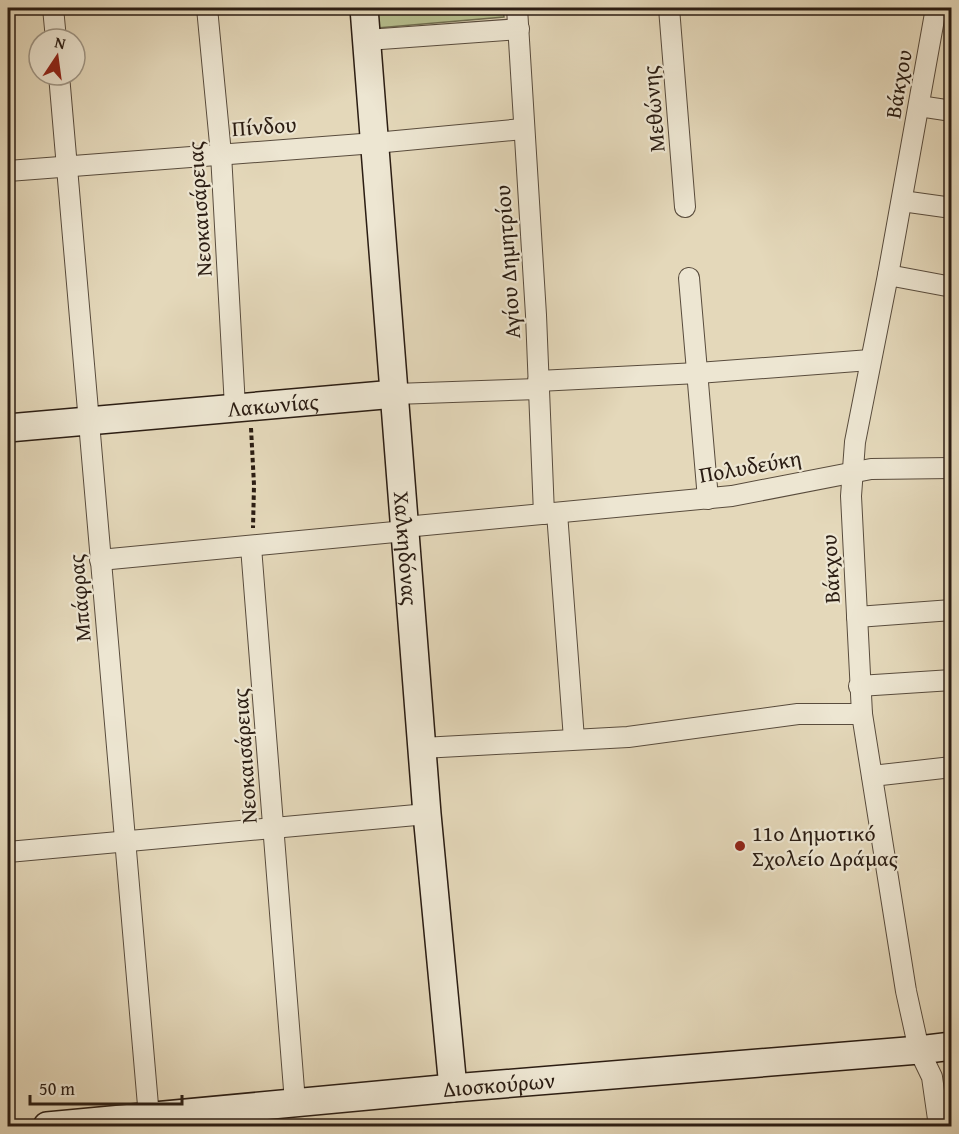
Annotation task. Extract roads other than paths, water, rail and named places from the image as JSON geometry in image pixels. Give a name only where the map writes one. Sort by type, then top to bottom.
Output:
[{"type":"street","points":[[53,8],[55,27]]},
{"type":"street","name":"Νεοκαισάρειας","points":[[207,8],[243,407]]},
{"type":"street","name":"Χαλκηδόνας","points":[[364,8],[427,814],[453,1088]]},
{"type":"street","name":"Αγίου Δημητρίου","points":[[517,8],[538,385],[574,739]]},
{"type":"street","name":"Μεθώνης","points":[[669,8],[686,207]]},
{"type":"street","name":"Βάκχου","points":[[936,8],[902,201],[855,442],[852,529],[862,714],[906,991],[919,1050],[932,1077],[939,1126]]},
{"type":"street","points":[[368,40],[519,29]]},
{"type":"street","name":"Μπάφρας","points":[[60,87],[149,1117]]},
{"type":"street","points":[[919,106],[951,111]]},
{"type":"street","name":"Πίνδου","points":[[8,171],[375,143],[523,129]]},
{"type":"street","points":[[902,201],[951,208]]},
{"type":"street","points":[[888,275],[951,287]]},
{"type":"street","points":[[689,278],[708,498]]},
{"type":"street","name":"Λακωνίας","points":[[8,428],[395,394],[870,360]]},
{"type":"street","name":"Πολυδεύκη","points":[[100,560],[251,547],[754,493],[871,468],[951,468]]},
{"type":"street","name":"Νεοκαισάρειας","points":[[251,547],[295,1102]]},
{"type":"street","points":[[857,617],[951,610]]},
{"type":"street","points":[[860,686],[951,680]]},
{"type":"street","points":[[422,748],[628,737],[798,714],[862,714]]},
{"type":"street","points":[[872,776],[951,767]]},
{"type":"street","points":[[8,852],[427,814]]},
{"type":"street","name":"Διοσκούρων","points":[[47,1126],[453,1088],[951,1046]]},
{"type":"place","name":"11ο Δημοτικό Σχολείο Δράμας","points":[[740,846]]}]
